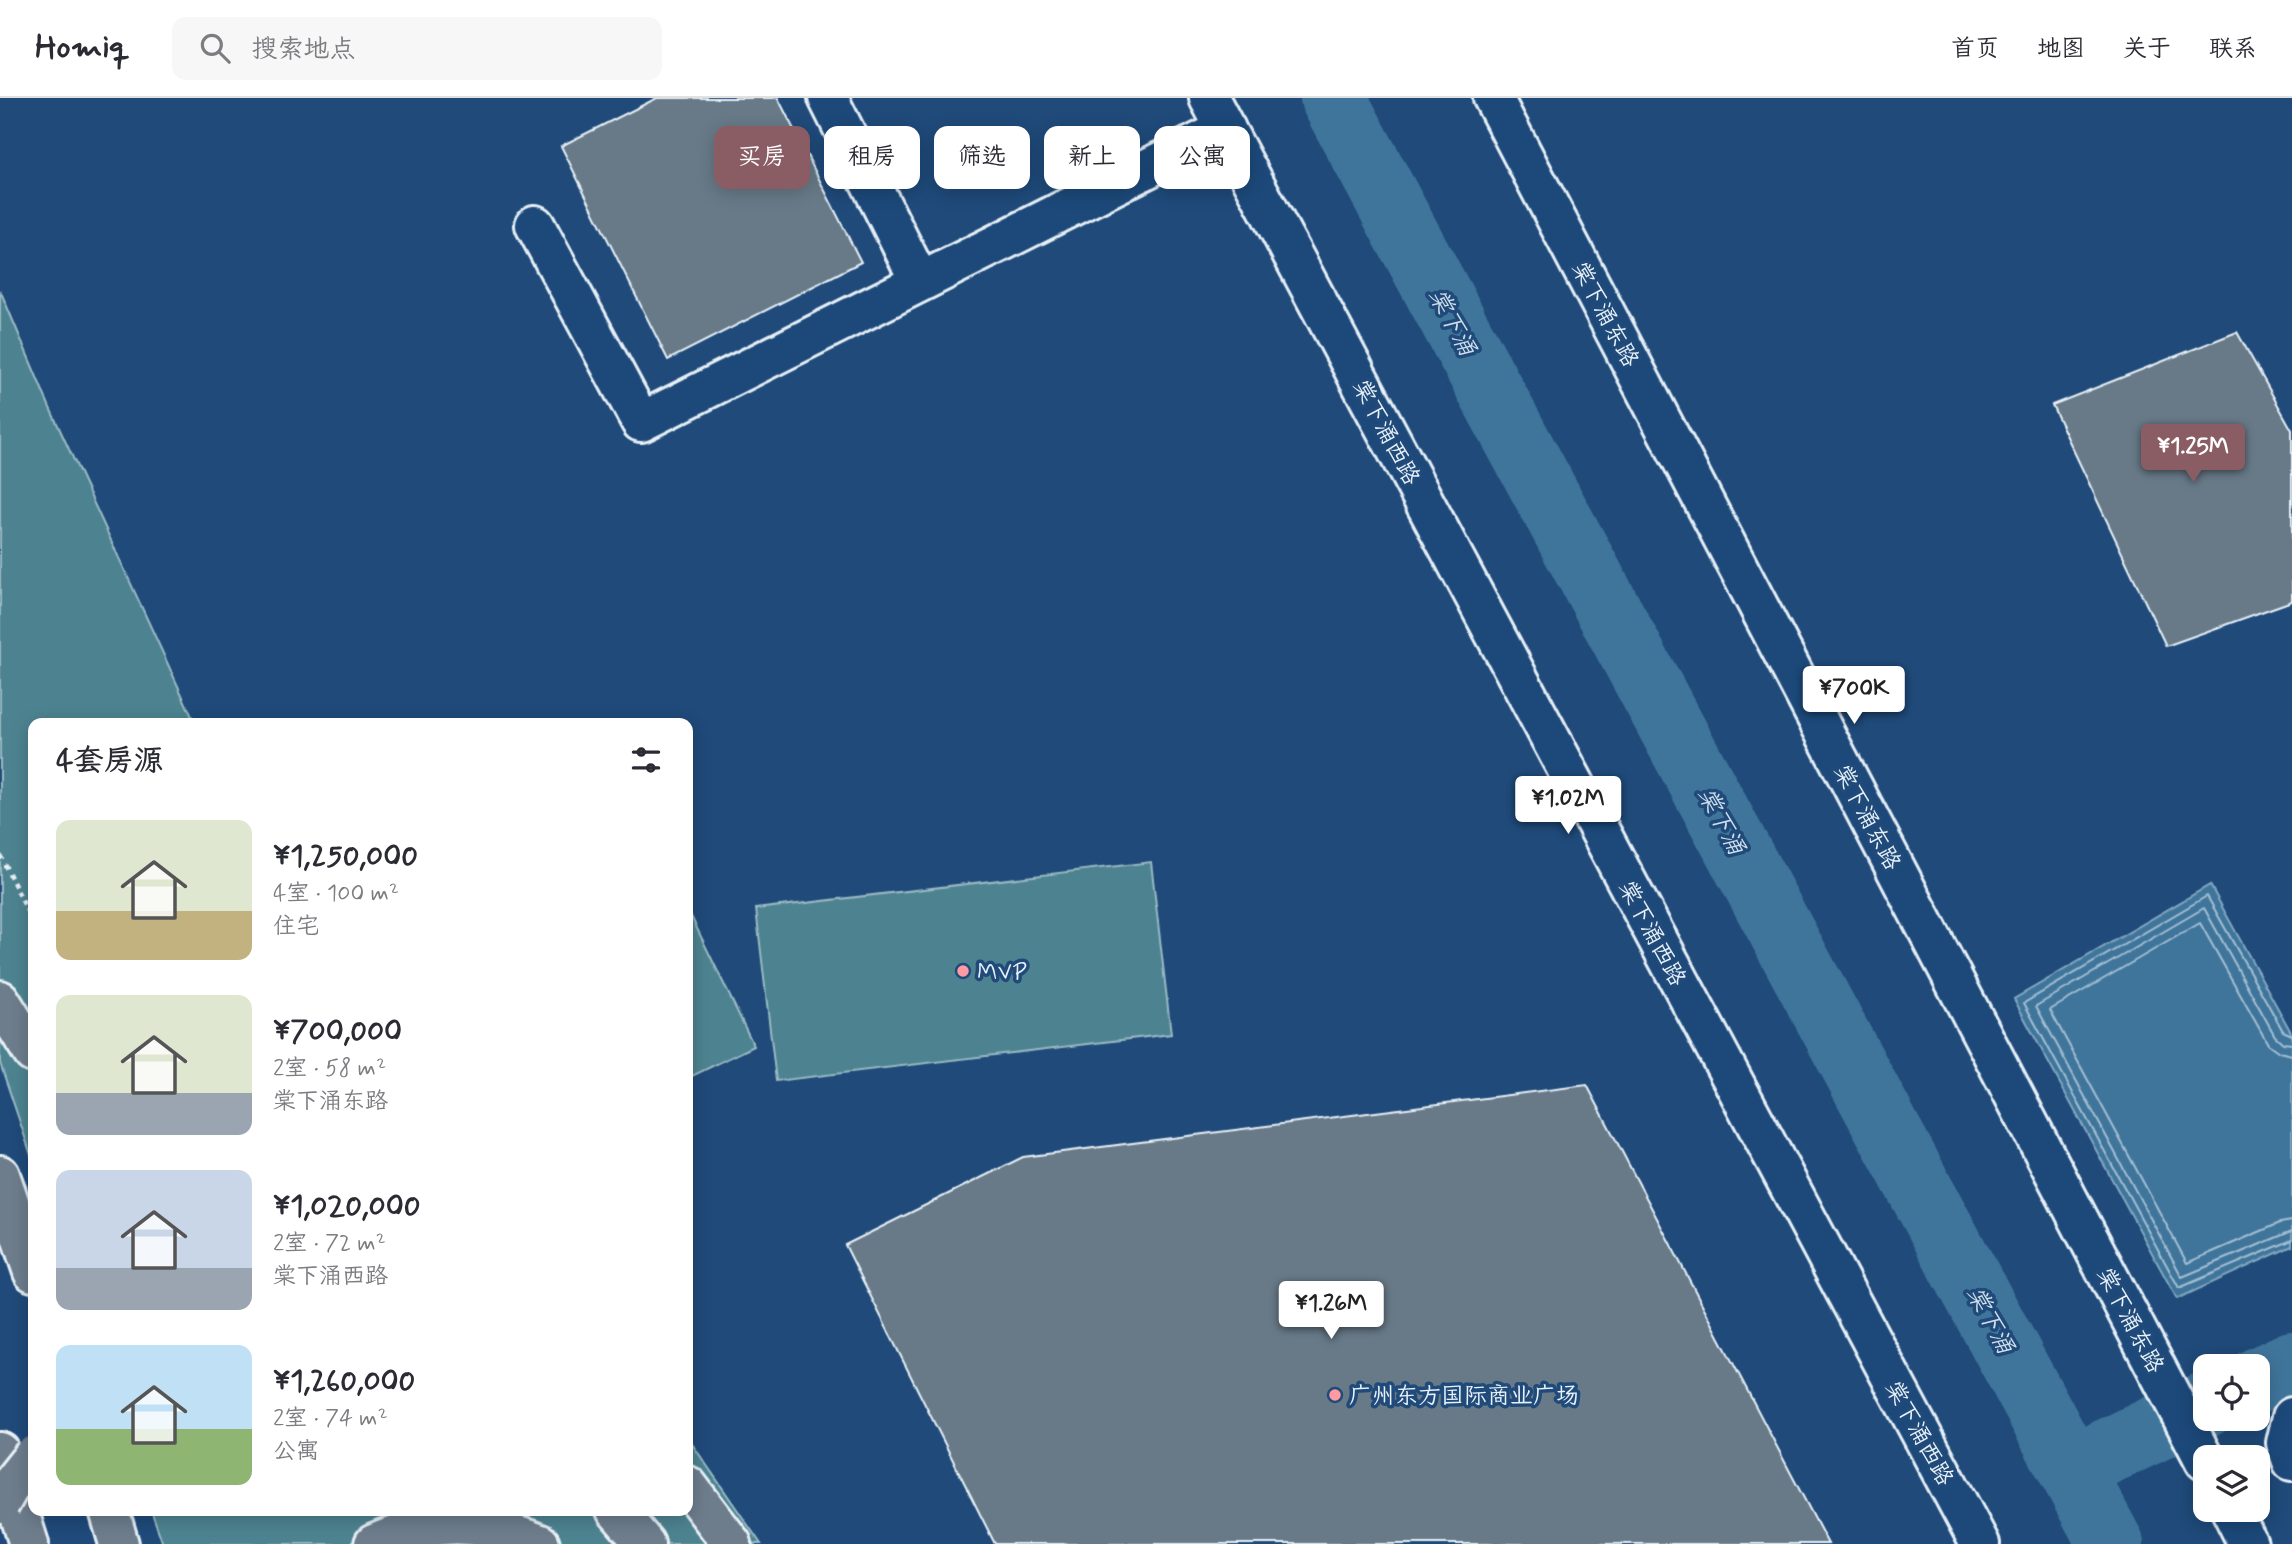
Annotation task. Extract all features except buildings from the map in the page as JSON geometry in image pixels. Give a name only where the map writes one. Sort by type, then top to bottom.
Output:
[{"type":"highway","points":[[0,1000],[28,1045]]},
{"type":"highway","points":[[0,1175],[28,1257]]},
{"type":"highway","points":[[0,1452],[29,1544]]},
{"type":"highway","points":[[0,1504],[28,1462]]},
{"type":"highway","points":[[693,1493],[732,1544]]},
{"type":"highway","points":[[111,1516],[119,1544]]},
{"type":"highway","points":[[621,1516],[645,1544]]},
{"type":"highway","points":[[374,1544],[404,1531],[459,1524],[498,1528],[540,1544]]},
{"type":"street","points":[[828,98],[920,282]]},
{"type":"street","name":"棠下涌东路","points":[[1493,98],[2196,1445]]},
{"type":"street","points":[[535,225],[641,422],[920,282],[1217,114]]},
{"type":"street","name":"棠下涌西路","points":[[1217,114],[1980,1544]]},
{"type":"street","points":[[2292,1417],[2286,1443],[2292,1461]]},
{"type":"street","points":[[2237,1522],[2248,1544]]},
{"type":"path","points":[[0,855],[28,913]]},
{"type":"green space","points":[[0,290],[50,408],[193,718],[28,718],[28,1146],[0,1063]]},
{"type":"green space","name":"MVP","points":[[1151,862],[1171,1034],[776,1081],[756,909]]},
{"type":"green space","points":[[693,920],[754,1046],[693,1076]]},
{"type":"green space","points":[[693,1445],[761,1544],[163,1544],[153,1516],[693,1516]]},
{"type":"water","points":[[2210,885],[2292,1034],[2292,1246],[2177,1299],[2014,999]]},
{"type":"waterway","name":"棠下涌","points":[[1333,98],[2111,1544]]},
{"type":"waterway","points":[[2270,1374],[2292,1364]]},
{"type":"waterway","points":[[2071,1469],[2193,1411]]},
{"type":"place","name":"MVP","points":[[963,971]]},
{"type":"place","name":"广州东方国际商业广场","points":[[1335,1395]]}]
